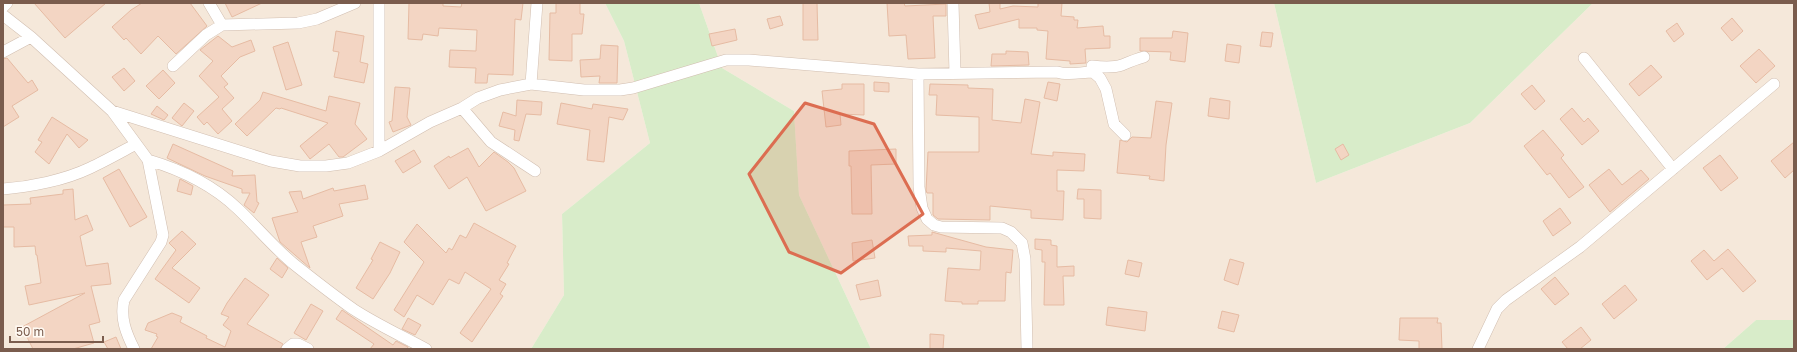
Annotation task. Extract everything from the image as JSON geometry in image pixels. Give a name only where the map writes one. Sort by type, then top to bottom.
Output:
[{"type":"street","points":[[3,7],[7,3]]},
{"type":"street","points":[[208,3],[222,25]]},
{"type":"street","points":[[173,66],[206,35],[222,25],[298,23],[317,19],[355,3]]},
{"type":"street","points":[[378,3],[379,151]]},
{"type":"street","points":[[531,84],[537,3]]},
{"type":"street","points":[[953,3],[955,73]]},
{"type":"street","points":[[3,14],[31,37],[112,111],[148,160],[163,235],[161,242],[124,300],[122,311],[124,326],[134,349]]},
{"type":"street","points":[[3,52],[31,37]]},
{"type":"street","points":[[1125,135],[1114,124],[1106,89],[1100,78],[1093,72],[1092,66],[1107,67],[1121,65],[1128,61],[1144,57]]},
{"type":"street","points":[[1584,58],[1673,169]]},
{"type":"street","points":[[112,111],[271,161],[300,166],[326,166],[348,163],[379,151],[430,122],[462,108],[478,98],[500,90],[531,84],[584,90],[620,90],[634,88],[726,60],[749,60],[918,74],[1057,72],[1065,75],[1072,73],[1093,72]]},
{"type":"street","points":[[918,74],[919,187],[922,208],[927,219],[934,225],[941,227],[1002,228],[1011,232],[1022,244],[1025,259],[1027,349]]},
{"type":"street","points":[[1478,349],[1497,309],[1506,300],[1580,246],[1774,84]]},
{"type":"street","points":[[462,108],[491,142],[535,171]]},
{"type":"street","points":[[3,189],[28,186],[74,174],[136,144]]},
{"type":"street","points":[[148,160],[168,166],[193,177],[217,192],[237,208],[280,252],[354,310],[426,349]]},
{"type":"street","points":[[287,349],[293,344],[306,347],[308,349]]},
{"type":"highlighted area","points":[[805,103],[874,124],[923,214],[841,273],[789,252],[749,174]]},
{"type":"shaded area","points":[[3,3],[605,3],[624,41],[650,143],[562,214],[564,295],[531,349],[3,349]]},
{"type":"shaded area","points":[[699,3],[1274,3],[1316,183],[1470,123],[1593,3],[1794,3],[1794,320],[1756,320],[1723,349],[871,349],[799,195],[794,111],[722,68]]},
{"type":"green space","points":[[605,3],[699,3],[722,68],[794,111],[799,195],[871,349],[531,349],[564,295],[562,214],[650,143],[624,41]]},
{"type":"green space","points":[[1274,3],[1593,3],[1470,123],[1316,183]]},
{"type":"green space","points":[[1756,320],[1794,320],[1794,349],[1723,349]]},
{"type":"building","points":[[34,3],[106,3],[65,38]]},
{"type":"building","points":[[142,3],[190,3],[207,26],[176,54],[158,36],[141,54],[126,38],[124,40],[112,27],[131,10]]},
{"type":"building","points":[[225,3],[262,3],[232,17]]},
{"type":"building","points":[[409,3],[443,3],[443,6],[461,7],[462,3],[523,3],[521,20],[515,19],[513,75],[488,74],[487,83],[475,83],[476,68],[449,67],[450,50],[476,51],[477,30],[439,28],[438,36],[423,34],[422,40],[408,39]]},
{"type":"building","points":[[556,3],[580,3],[580,14],[584,14],[582,34],[572,34],[572,61],[549,60],[550,13],[556,13]]},
{"type":"building","points":[[803,3],[817,3],[818,40],[803,40]]},
{"type":"building","points":[[887,3],[904,3],[905,6],[946,4],[946,16],[933,16],[935,58],[908,59],[906,35],[889,36]]},
{"type":"building","points":[[989,3],[1000,3],[1000,9],[1013,6],[1038,7],[1038,3],[1062,3],[1061,16],[1074,17],[1074,20],[1078,20],[1077,28],[1103,26],[1104,36],[1110,36],[1110,48],[1085,49],[1086,63],[1070,64],[1070,61],[1046,59],[1048,31],[1037,30],[1037,28],[1019,28],[1019,19],[979,29],[975,15],[990,12]]},
{"type":"building","points":[[780,16],[783,25],[770,29],[767,19]]},
{"type":"building","points":[[1732,18],[1743,31],[1732,41],[1721,28]]},
{"type":"building","points":[[1677,23],[1684,34],[1674,42],[1666,31]]},
{"type":"building","points":[[735,29],[737,40],[712,46],[709,34]]},
{"type":"building","points":[[336,31],[364,36],[360,62],[368,64],[364,83],[334,77],[339,52],[333,51]]},
{"type":"building","points":[[1173,31],[1188,33],[1185,62],[1170,60],[1171,52],[1140,51],[1140,38],[1172,38]]},
{"type":"building","points":[[1262,32],[1273,33],[1271,47],[1260,46]]},
{"type":"building","points":[[218,36],[232,47],[251,40],[255,51],[240,57],[221,76],[228,84],[224,87],[234,98],[222,109],[232,121],[218,134],[207,122],[204,125],[197,117],[219,97],[199,76],[213,61],[200,50]]},
{"type":"building","points":[[288,42],[302,85],[286,90],[273,47]]},
{"type":"building","points":[[1227,44],[1241,46],[1239,63],[1225,61]]},
{"type":"building","points":[[601,45],[618,46],[617,83],[599,83],[600,76],[581,77],[580,60],[600,59]]},
{"type":"building","points":[[1759,49],[1775,66],[1756,83],[1740,66]]},
{"type":"building","points":[[1006,51],[1028,52],[1029,65],[991,66],[992,54],[1006,54]]},
{"type":"building","points":[[7,58],[28,83],[32,80],[38,90],[12,106],[19,117],[3,127],[3,59]]},
{"type":"building","points":[[1651,65],[1662,77],[1639,96],[1629,84]]},
{"type":"building","points":[[124,68],[135,81],[124,91],[112,77]]},
{"type":"building","points":[[163,70],[175,83],[159,99],[146,86]]},
{"type":"building","points":[[874,82],[889,83],[889,92],[874,91]]},
{"type":"building","points":[[1048,82],[1060,84],[1057,101],[1044,98]]},
{"type":"building","points":[[842,84],[864,84],[864,115],[840,114],[841,125],[826,127],[822,91],[842,89]]},
{"type":"building","points":[[930,84],[968,85],[968,88],[993,89],[992,120],[1021,123],[1025,99],[1040,102],[1031,154],[1053,156],[1053,152],[1085,154],[1084,171],[1057,170],[1057,191],[1064,191],[1063,220],[1031,218],[1031,210],[990,206],[990,220],[938,219],[933,215],[933,193],[927,193],[926,190],[928,152],[979,152],[979,117],[936,115],[937,95],[929,95]]},
{"type":"building","points":[[1532,85],[1545,101],[1535,110],[1521,94]]},
{"type":"building","points":[[395,87],[410,88],[407,117],[411,125],[393,132],[389,122],[392,121]]},
{"type":"building","points":[[263,92],[326,111],[329,96],[360,103],[355,124],[367,139],[343,157],[339,157],[329,144],[310,159],[300,146],[328,123],[281,108],[276,108],[247,136],[235,124],[260,100]]},
{"type":"building","points":[[1210,98],[1230,101],[1229,119],[1208,116]]},
{"type":"building","points":[[517,100],[542,102],[541,115],[526,114],[519,141],[514,140],[515,130],[499,126],[503,112],[516,116]]},
{"type":"building","points":[[1156,101],[1172,103],[1166,145],[1164,181],[1149,179],[1150,176],[1117,173],[1120,140],[1127,142],[1132,137],[1151,138]]},
{"type":"building","points":[[184,103],[194,111],[182,126],[172,118]]},
{"type":"building","points":[[561,103],[592,109],[593,104],[628,109],[623,120],[609,117],[604,162],[587,160],[590,130],[557,124]]},
{"type":"building","points":[[157,106],[168,115],[164,120],[151,114]]},
{"type":"building","points":[[1572,108],[1584,122],[1588,118],[1599,131],[1582,145],[1560,119]]},
{"type":"building","points":[[52,117],[88,140],[79,148],[67,134],[49,164],[35,152],[42,142],[38,140]]},
{"type":"building","points":[[1543,130],[1564,155],[1561,158],[1584,187],[1569,198],[1550,173],[1547,175],[1524,146]]},
{"type":"building","points":[[1794,142],[1794,170],[1785,178],[1771,161]]},
{"type":"building","points":[[173,144],[233,171],[232,176],[255,175],[257,202],[259,203],[254,213],[244,205],[250,193],[242,193],[242,189],[205,176],[167,158]]},
{"type":"building","points":[[1343,144],[1349,155],[1341,160],[1335,149]]},
{"type":"building","points":[[468,148],[479,167],[494,152],[508,162],[514,168],[526,191],[486,211],[467,177],[449,189],[434,166],[449,156],[450,158]]},
{"type":"building","points":[[896,149],[896,164],[871,165],[872,214],[852,214],[851,166],[849,166],[849,151]]},
{"type":"building","points":[[414,150],[421,162],[403,173],[395,161]]},
{"type":"building","points":[[1720,155],[1738,178],[1721,191],[1703,168]]},
{"type":"building","points":[[119,169],[147,217],[130,227],[103,178]]},
{"type":"building","points":[[1609,169],[1622,185],[1641,170],[1649,179],[1610,212],[1589,185]]},
{"type":"building","points":[[180,179],[193,186],[191,195],[177,191]]},
{"type":"building","points":[[365,185],[368,199],[339,204],[343,216],[313,226],[317,237],[301,242],[310,268],[280,242],[272,218],[298,212],[289,192],[301,191],[303,199],[333,188],[334,191]]},
{"type":"building","points":[[73,189],[75,220],[87,215],[93,230],[80,236],[86,266],[108,263],[111,284],[91,286],[100,322],[89,325],[94,343],[73,349],[33,349],[22,327],[85,293],[29,305],[25,286],[41,283],[35,246],[14,247],[14,227],[3,227],[3,205],[31,204],[30,198],[63,194],[63,190]]},
{"type":"building","points":[[1078,189],[1101,190],[1101,219],[1084,218],[1084,199],[1077,199]]},
{"type":"building","points":[[1560,208],[1571,223],[1553,236],[1543,221]]},
{"type":"building","points":[[474,223],[516,246],[507,263],[509,264],[499,280],[506,284],[500,294],[503,296],[472,342],[460,333],[491,289],[465,272],[459,284],[449,279],[433,305],[417,295],[404,317],[394,310],[424,262],[404,242],[417,224],[446,253],[449,248],[452,250],[460,235],[466,238]]},
{"type":"building","points":[[182,231],[196,244],[172,268],[200,288],[189,303],[155,279],[176,250],[169,243]]},
{"type":"building","points":[[932,232],[986,247],[1013,250],[1011,273],[1006,272],[1005,301],[978,301],[978,304],[962,304],[962,302],[945,301],[948,268],[980,270],[981,251],[946,248],[946,252],[923,251],[923,246],[909,246],[908,236],[932,235]]},
{"type":"building","points":[[1035,239],[1051,240],[1051,245],[1057,246],[1057,267],[1074,266],[1074,276],[1063,276],[1064,305],[1044,305],[1045,262],[1042,262],[1042,250],[1035,249]]},
{"type":"building","points":[[872,240],[875,258],[853,261],[852,243]]},
{"type":"building","points":[[380,242],[400,252],[390,273],[373,299],[356,288],[373,260],[371,259]]},
{"type":"building","points":[[1728,249],[1756,281],[1743,292],[1722,268],[1707,280],[1691,261],[1704,250],[1714,261]]},
{"type":"building","points":[[277,258],[288,268],[282,278],[270,269]]},
{"type":"building","points":[[1230,259],[1244,263],[1238,285],[1224,280]]},
{"type":"building","points":[[1128,260],[1142,263],[1139,277],[1125,274]]},
{"type":"building","points":[[1555,277],[1569,294],[1555,305],[1541,289]]},
{"type":"building","points":[[245,278],[269,295],[247,324],[283,344],[280,349],[151,349],[158,337],[156,336],[157,334],[145,330],[148,323],[172,313],[182,317],[180,322],[207,336],[206,338],[225,347],[231,331],[223,325],[229,317],[221,314]]},
{"type":"building","points":[[878,280],[881,296],[860,300],[856,285]]},
{"type":"building","points":[[1625,285],[1637,300],[1614,319],[1602,304]]},
{"type":"building","points":[[311,304],[323,311],[306,340],[294,333]]},
{"type":"building","points":[[1108,307],[1147,312],[1145,331],[1106,325]]},
{"type":"building","points":[[342,310],[393,345],[396,341],[408,347],[407,349],[370,349],[374,344],[336,319]]},
{"type":"building","points":[[1222,311],[1239,315],[1234,332],[1218,328]]},
{"type":"building","points":[[408,318],[421,325],[415,335],[402,329]]},
{"type":"building","points":[[1400,318],[1438,318],[1437,323],[1441,323],[1442,349],[1419,349],[1419,341],[1399,340]]},
{"type":"building","points":[[1581,327],[1591,340],[1580,349],[1568,349],[1562,342]]},
{"type":"building","points":[[930,334],[944,335],[943,349],[930,349]]},
{"type":"building","points":[[116,337],[121,349],[108,349],[104,342]]}]
